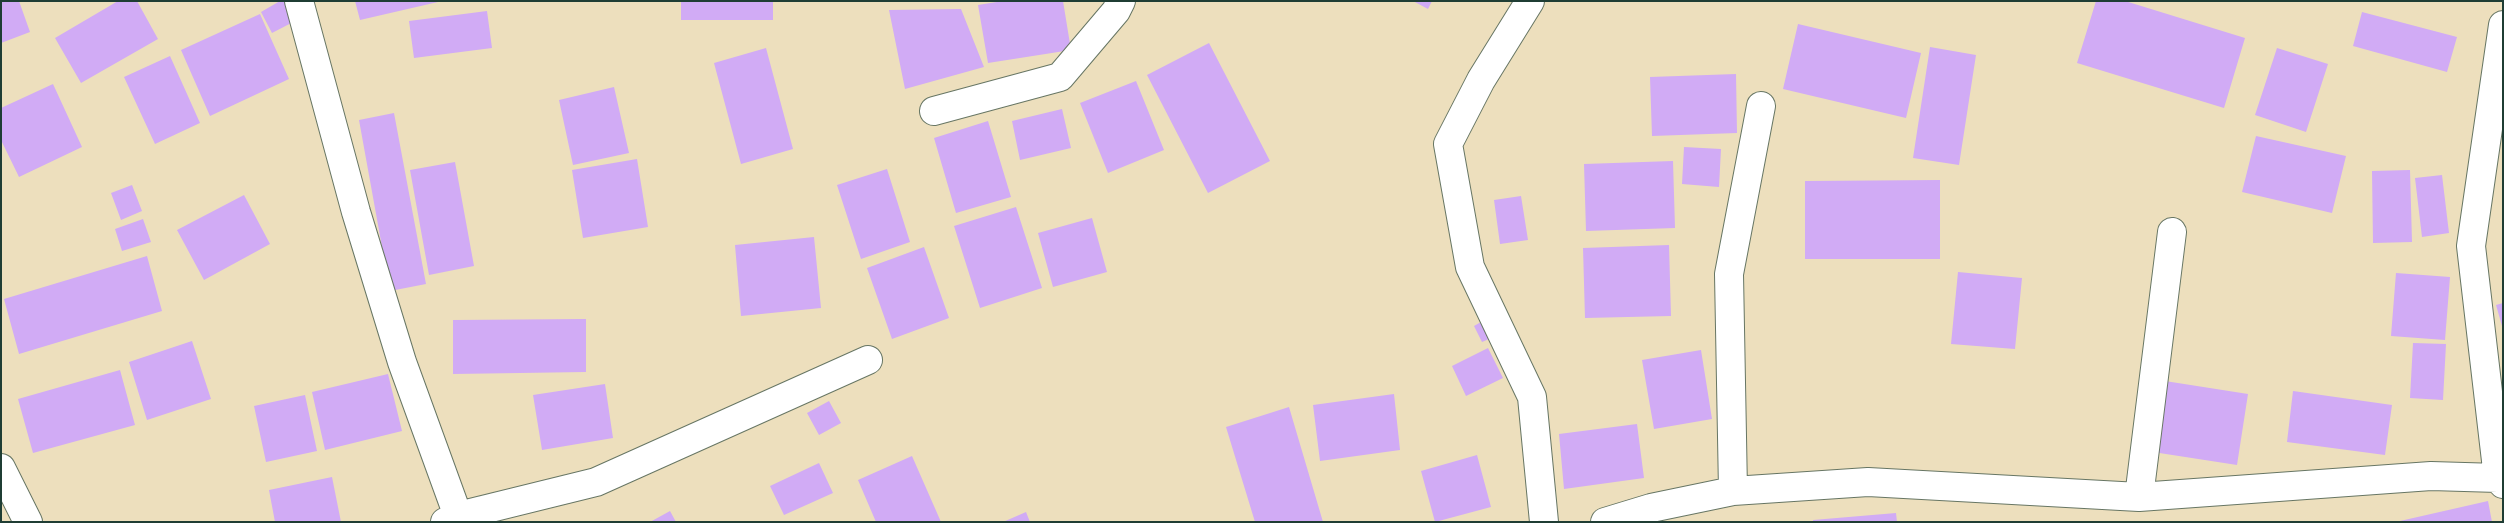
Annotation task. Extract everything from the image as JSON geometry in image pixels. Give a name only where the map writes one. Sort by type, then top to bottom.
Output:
[{"type":"street","points":[[299,1],[356,212],[452,519],[596,482],[868,360]]},
{"type":"street","points":[[934,111],[1060,77],[1116,11],[1121,1]]},
{"type":"street","points":[[1530,1],[1481,80],[1448,144],[1470,267],[1532,397],[1544,522]]},
{"type":"street","points":[[1604,522],[1651,508],[1733,491],[1868,482],[2139,497],[2431,476],[2501,481],[2471,246],[2503,25]]},
{"type":"street","points":[[1733,491],[1729,274],[1761,106]]},
{"type":"street","points":[[2139,497],[2172,232]]},
{"type":"street","points":[[1,468],[28,522]]},
{"type":"building","points":[[1,1],[19,1],[30,32],[1,43]]},
{"type":"building","points":[[118,1],[137,1],[158,39],[81,83],[55,38]]},
{"type":"building","points":[[280,1],[292,1],[301,18],[272,33],[261,12]]},
{"type":"building","points":[[355,1],[438,1],[438,2],[360,20]]},
{"type":"building","points":[[681,1],[773,1],[773,20],[681,20]]},
{"type":"building","points":[[1003,1],[1063,1],[1071,50],[988,63],[978,5]]},
{"type":"building","points":[[1413,1],[1432,1],[1428,9]]},
{"type":"building","points":[[2096,1],[2125,1],[2245,38],[2224,108],[2077,63]]},
{"type":"building","points":[[961,9],[984,67],[905,89],[889,10]]},
{"type":"building","points":[[487,11],[492,48],[414,58],[409,21]]},
{"type":"building","points":[[2362,12],[2457,37],[2447,72],[2353,46]]},
{"type":"building","points":[[260,14],[289,79],[210,116],[181,50]]},
{"type":"building","points":[[1798,24],[1921,53],[1906,118],[1783,89]]},
{"type":"building","points":[[1209,43],[1270,161],[1208,193],[1147,75]]},
{"type":"building","points":[[1930,47],[1976,55],[1959,165],[1913,158]]},
{"type":"building","points":[[766,48],[793,149],[741,164],[714,63]]},
{"type":"building","points":[[2277,48],[2328,64],[2306,132],[2255,115]]},
{"type":"building","points":[[170,56],[200,123],[155,144],[124,77]]},
{"type":"building","points":[[1736,74],[1737,133],[1652,136],[1650,77]]},
{"type":"building","points":[[1136,81],[1164,150],[1108,173],[1080,103]]},
{"type":"building","points":[[53,84],[82,147],[19,177],[1,140],[1,108]]},
{"type":"building","points":[[614,87],[629,153],[573,165],[559,100]]},
{"type":"building","points":[[1062,109],[1071,148],[1020,160],[1012,121]]},
{"type":"building","points":[[394,113],[426,284],[390,291],[359,120]]},
{"type":"building","points":[[988,121],[1011,197],[956,213],[934,138]]},
{"type":"building","points":[[2256,136],[2346,156],[2332,213],[2242,192]]},
{"type":"building","points":[[1684,147],[1721,149],[1719,187],[1682,184]]},
{"type":"building","points":[[637,159],[648,227],[583,238],[572,170]]},
{"type":"building","points":[[1673,161],[1675,228],[1586,231],[1584,164]]},
{"type":"building","points":[[455,162],[474,266],[429,275],[410,170]]},
{"type":"building","points":[[887,169],[910,242],[861,259],[837,185]]},
{"type":"building","points":[[2410,170],[2412,242],[2373,243],[2372,171]]},
{"type":"building","points":[[2442,175],[2449,233],[2422,237],[2415,178]]},
{"type":"building","points":[[1940,180],[1940,259],[1805,259],[1805,181]]},
{"type":"building","points":[[132,185],[142,211],[121,220],[111,193]]},
{"type":"building","points":[[244,195],[270,244],[204,280],[177,230]]},
{"type":"building","points":[[1521,196],[1528,240],[1500,244],[1494,200]]},
{"type":"building","points":[[1016,207],[1042,288],[980,308],[954,226]]},
{"type":"building","points":[[1092,218],[1107,272],[1053,287],[1038,233]]},
{"type":"building","points":[[143,219],[151,242],[122,251],[115,229]]},
{"type":"building","points":[[814,237],[821,308],[741,316],[735,245]]},
{"type":"building","points":[[1669,245],[1671,316],[1585,318],[1583,248]]},
{"type":"building","points":[[924,247],[949,318],[892,339],[867,268]]},
{"type":"building","points":[[147,256],[162,311],[19,354],[4,299]]},
{"type":"building","points":[[1958,272],[2022,278],[2015,349],[1951,344]]},
{"type":"building","points":[[2396,273],[2450,277],[2445,340],[2391,336]]},
{"type":"building","points":[[2503,303],[2503,326],[2502,326],[2496,305]]},
{"type":"building","points":[[586,319],[586,372],[453,374],[453,320]]},
{"type":"building","points":[[1481,322],[1489,339],[1482,342],[1474,326]]},
{"type":"building","points":[[192,341],[211,399],[147,420],[129,362]]},
{"type":"building","points":[[2413,343],[2446,344],[2443,400],[2410,398]]},
{"type":"building","points":[[1488,348],[1503,378],[1466,396],[1452,366]]},
{"type":"building","points":[[1701,350],[1712,419],[1654,429],[1642,360]]},
{"type":"building","points":[[120,370],[135,425],[33,453],[18,399]]},
{"type":"building","points":[[388,374],[402,431],[325,450],[312,392]]},
{"type":"building","points":[[2165,381],[2248,394],[2237,465],[2153,452]]},
{"type":"building","points":[[605,384],[613,438],[542,450],[533,395]]},
{"type":"building","points":[[2293,391],[2392,405],[2385,455],[2287,442]]},
{"type":"building","points":[[1394,394],[1400,450],[1320,461],[1313,405]]},
{"type":"building","points":[[305,395],[317,451],[266,462],[254,406]]},
{"type":"building","points":[[829,401],[841,423],[819,435],[807,413]]},
{"type":"building","points":[[1289,407],[1323,522],[1255,522],[1226,427]]},
{"type":"building","points":[[1637,424],[1644,478],[1564,489],[1559,434]]},
{"type":"building","points":[[1477,455],[1491,507],[1435,522],[1421,471]]},
{"type":"building","points":[[912,456],[941,522],[876,522],[858,480]]},
{"type":"building","points":[[819,463],[833,493],[784,515],[770,486]]},
{"type":"building","points":[[332,477],[341,522],[275,522],[269,490]]},
{"type":"building","points":[[2488,501],[2492,522],[2400,522],[2400,521]]},
{"type":"building","points":[[670,511],[676,522],[650,522]]},
{"type":"building","points":[[1026,512],[1030,522],[1003,522]]},
{"type":"building","points":[[1896,513],[1897,522],[1813,522],[1813,520]]}]
